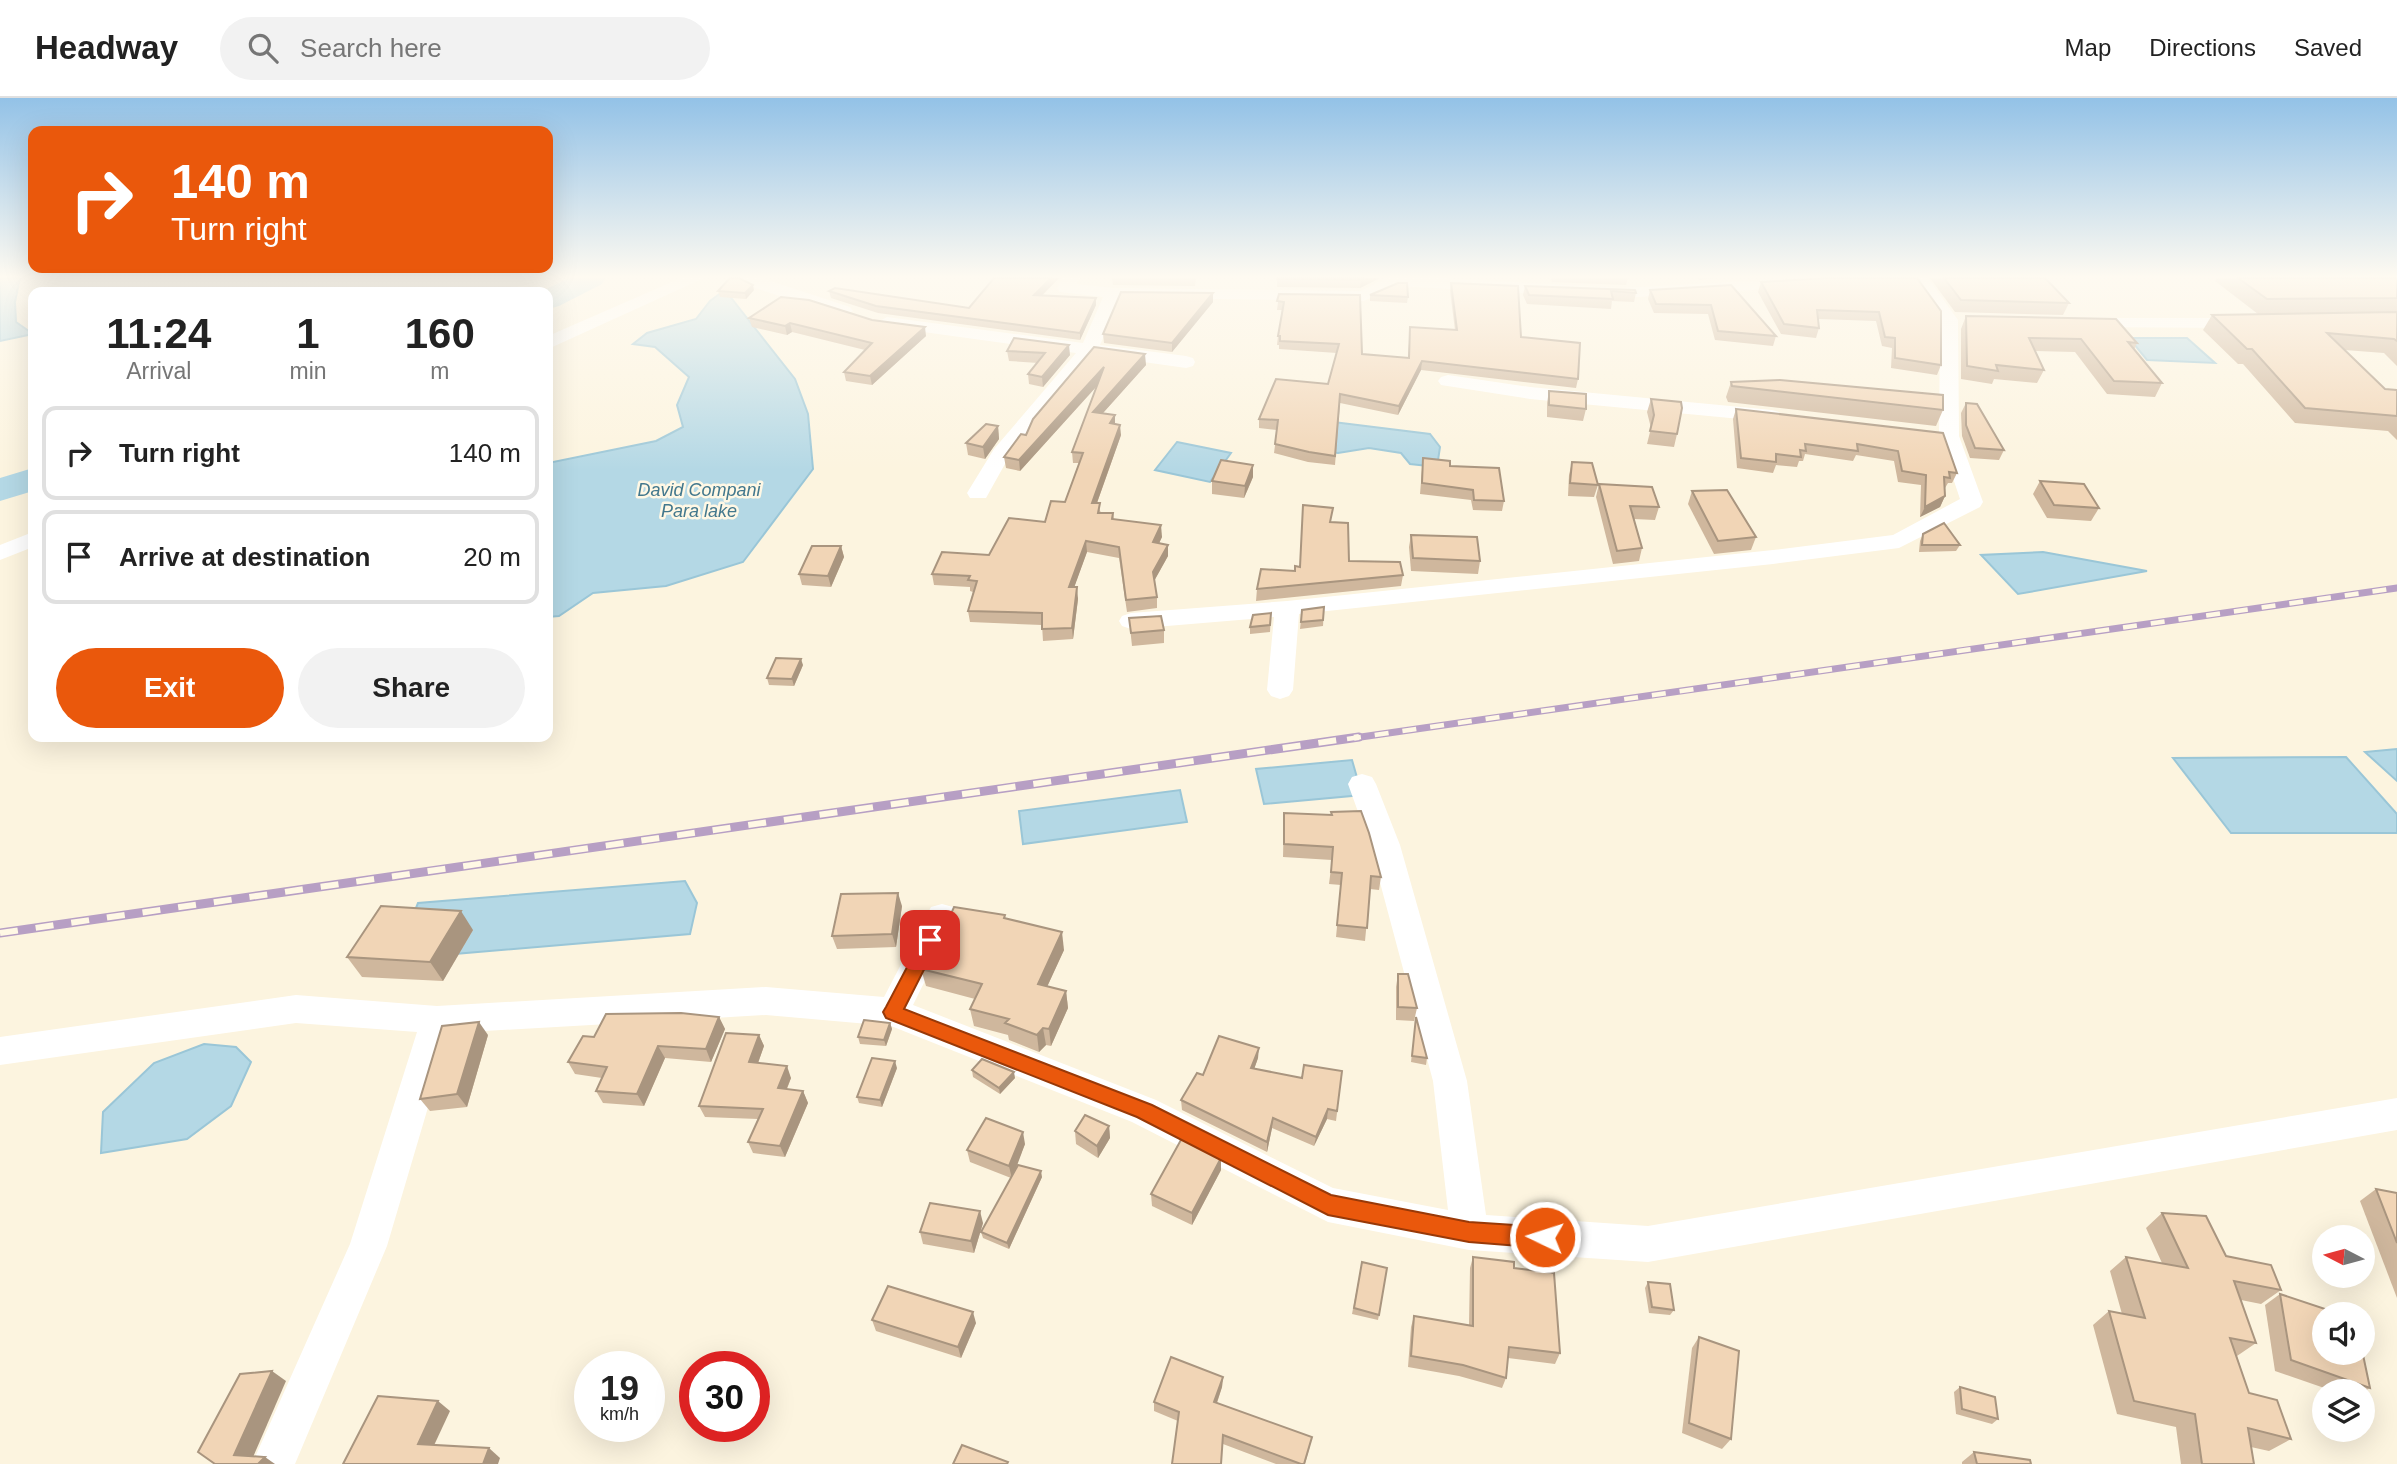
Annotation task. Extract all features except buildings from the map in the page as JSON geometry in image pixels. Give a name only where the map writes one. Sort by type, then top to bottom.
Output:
[{"type":"street","points":[[1035,342],[1186,362]]},
{"type":"street","points":[[978,493],[1001,453],[1092,342]]},
{"type":"street","points":[[1131,621],[1287,608],[1773,557],[1899,541],[1972,502],[1942,435],[1953,342]]},
{"type":"street","points":[[1448,381],[1530,393],[1785,417]]},
{"type":"street","points":[[0,553],[28,541]]},
{"type":"street","points":[[1280,690],[1287,608]]},
{"type":"street","points":[[1362,784],[1385,845],[1450,1081],[1469,1232]]},
{"type":"street","points":[[893,1012],[942,916]]},
{"type":"street","points":[[0,1051],[296,1009],[437,1020],[766,1001],[893,1012],[1144,1111],[1328,1205],[1469,1232],[1647,1244],[2397,1114]]},
{"type":"street","points":[[273,1464],[368,1246],[437,1020]]},
{"type":"water","name":"David Compani Para lake","points":[[636,342],[766,342],[795,379],[808,414],[813,469],[743,562],[666,586],[593,593],[559,616],[553,617],[553,462],[656,441],[683,427],[677,405],[689,377],[655,347],[633,344]]},
{"type":"water","points":[[2132,342],[2191,342],[2215,363],[2147,360]]},
{"type":"water","points":[[1309,419],[1430,434],[1440,447],[1437,467],[1410,464],[1401,453],[1369,448],[1338,453],[1298,447]]},
{"type":"water","points":[[1177,442],[1231,453],[1210,482],[1155,470]]},
{"type":"water","points":[[2043,552],[2147,571],[2018,594],[1981,555]]},
{"type":"water","points":[[2397,749],[2397,781],[2365,752]]},
{"type":"water","points":[[2346,757],[2397,814],[2397,833],[2231,833],[2173,758]]},
{"type":"water","points":[[1352,760],[1362,795],[1264,804],[1256,769]]},
{"type":"water","points":[[1180,790],[1187,822],[1023,844],[1019,811]]},
{"type":"water","points":[[685,881],[697,903],[690,934],[395,959],[418,903]]},
{"type":"water","points":[[204,1044],[236,1047],[251,1062],[231,1106],[187,1139],[101,1153],[103,1112],[154,1063]]},
{"type":"waterway","points":[[0,490],[28,481]]},
{"type":"railway","points":[[1347,739],[2397,588]]},
{"type":"railway","points":[[0,933],[1359,737]]},
{"type":"route","points":[[930,940],[893,1012],[1144,1111],[1328,1205],[1469,1232],[1545,1237]]}]
